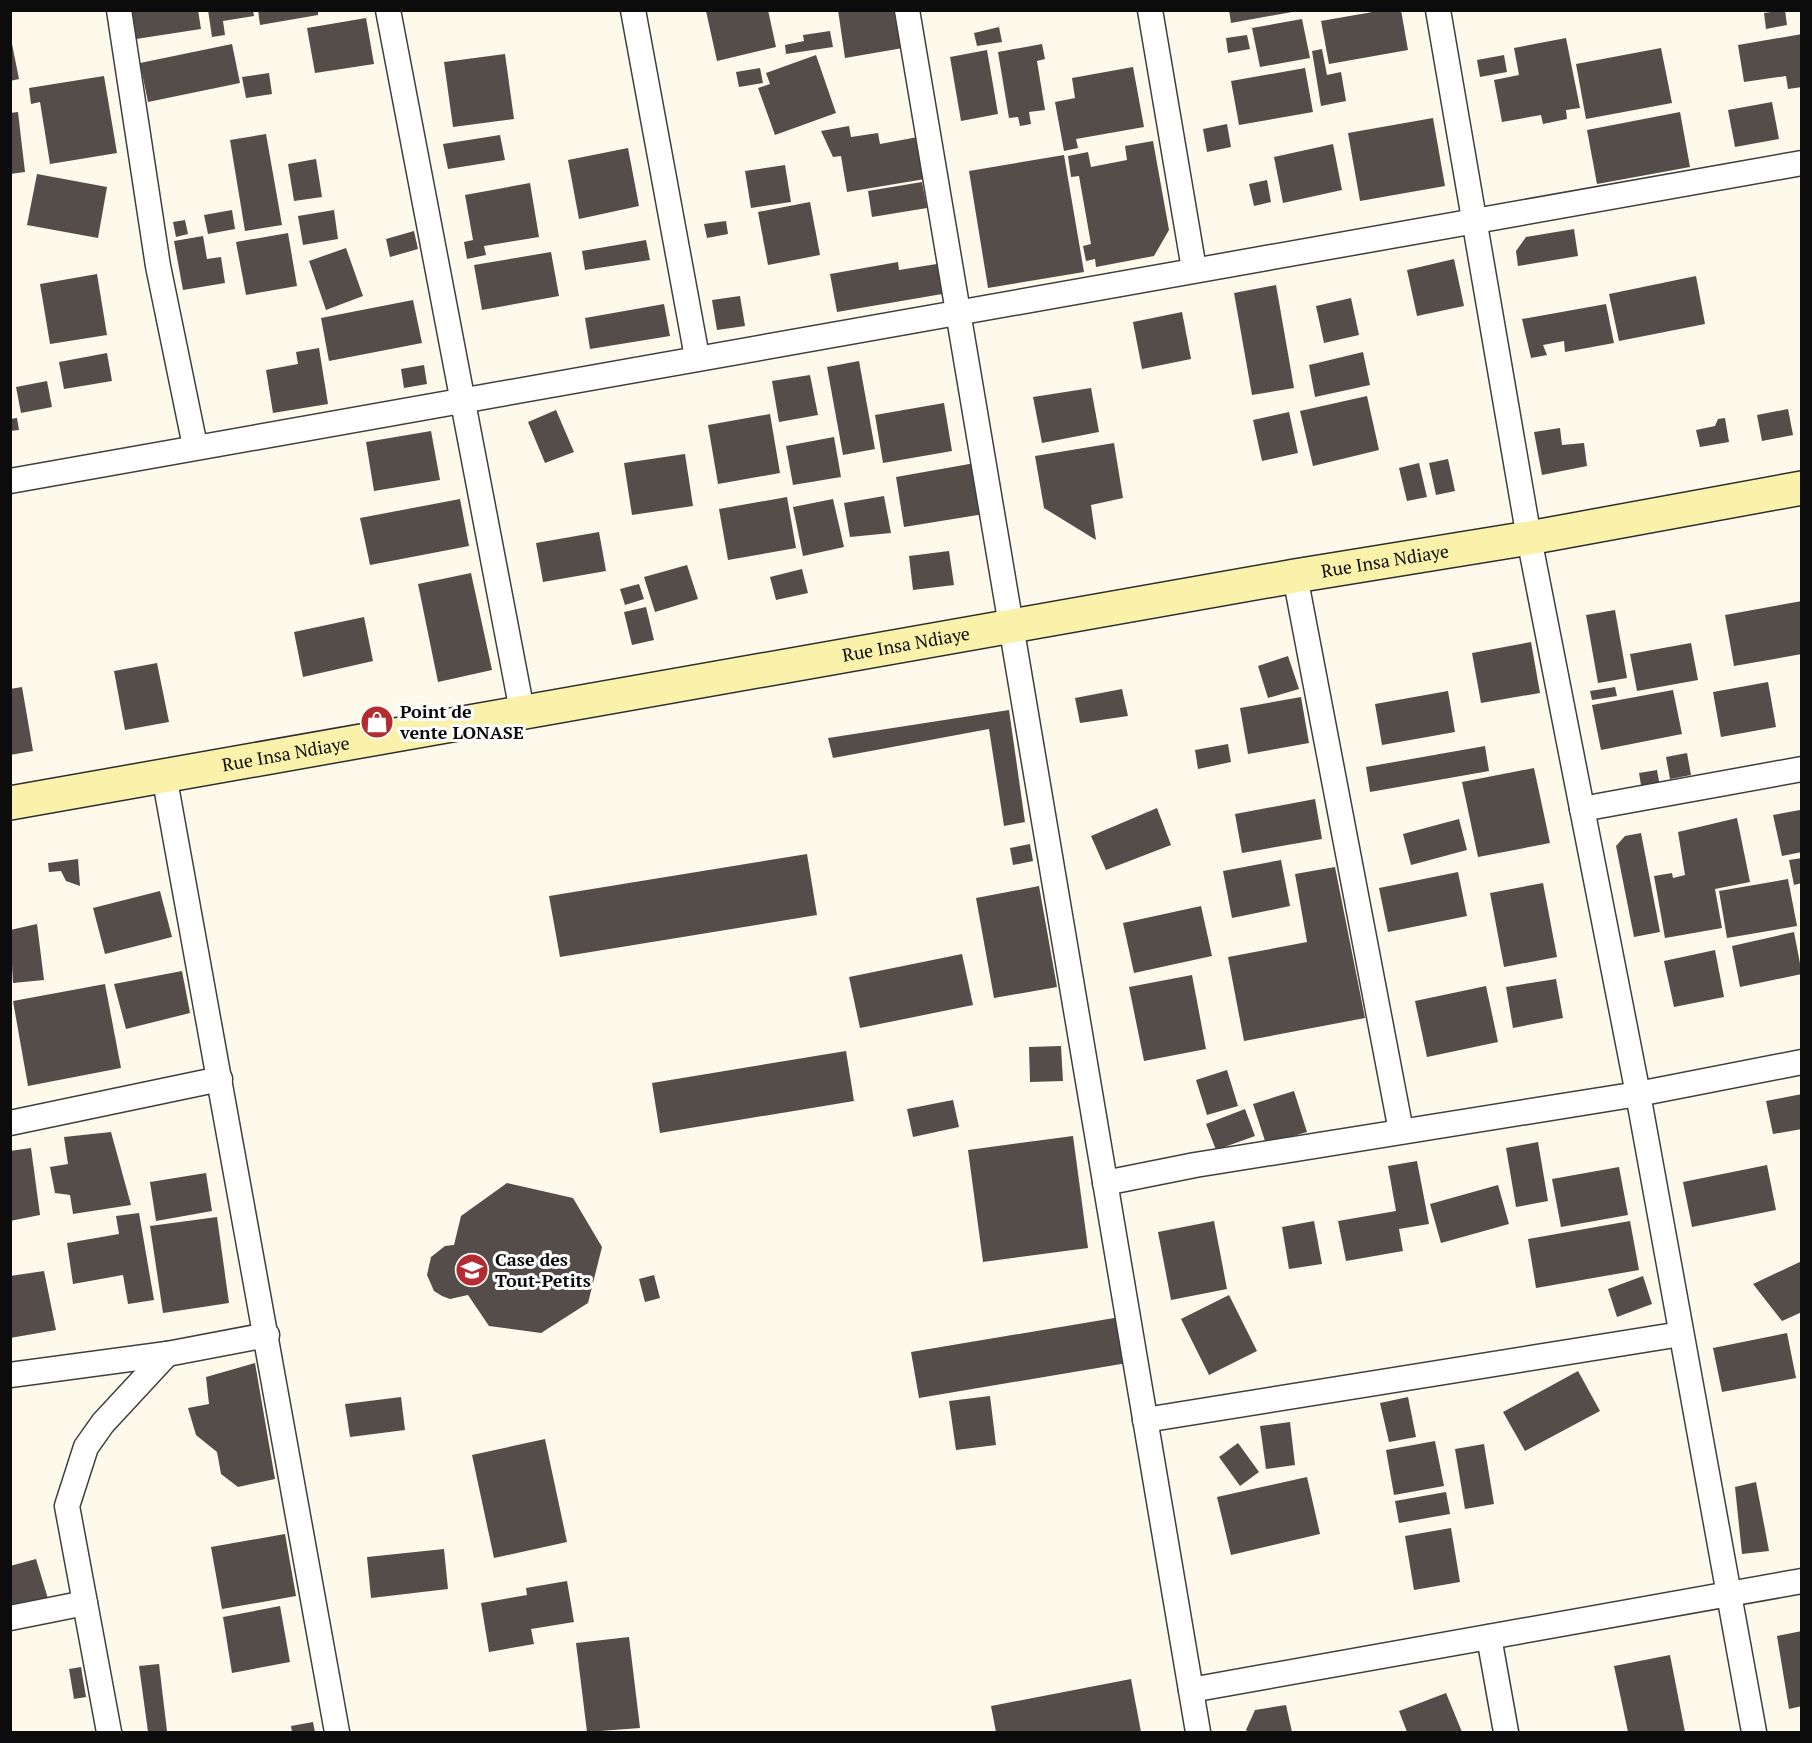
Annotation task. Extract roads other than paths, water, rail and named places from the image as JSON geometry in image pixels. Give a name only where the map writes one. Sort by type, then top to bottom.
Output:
[{"type":"main road","name":"Rue Insa Ndiaye","points":[[10,803],[1011,625],[1529,538],[1802,488]]},
{"type":"street","points":[[119,10],[158,266],[195,446]]},
{"type":"street","points":[[633,10],[697,357]]},
{"type":"street","points":[[907,10],[1198,1732]]},
{"type":"street","points":[[1150,10],[1194,269]]},
{"type":"street","points":[[1438,10],[1529,538],[1638,1094],[1754,1732]]},
{"type":"street","points":[[389,11],[522,711]]},
{"type":"street","points":[[10,481],[195,446],[1194,269],[1802,164]]},
{"type":"street","points":[[1295,576],[1401,1131]]},
{"type":"street","points":[[1582,808],[1802,769]]},
{"type":"street","points":[[164,775],[337,1732]]},
{"type":"street","points":[[1105,1183],[1195,1165],[1638,1094],[1802,1062]]},
{"type":"street","points":[[10,1123],[220,1079]]},
{"type":"street","points":[[1145,1420],[1681,1334]]},
{"type":"street","points":[[10,1375],[167,1354],[267,1335]]},
{"type":"street","points":[[109,1732],[67,1506],[86,1447],[103,1423],[167,1354]]},
{"type":"street","points":[[1191,1690],[1802,1581]]},
{"type":"street","points":[[10,1618],[86,1603]]},
{"type":"street","points":[[1489,1637],[1506,1732]]},
{"type":"place","name":"Point de vente LONASE","points":[[377,722]]},
{"type":"place","name":"Case des Tout-Petits","points":[[472,1270]]}]
